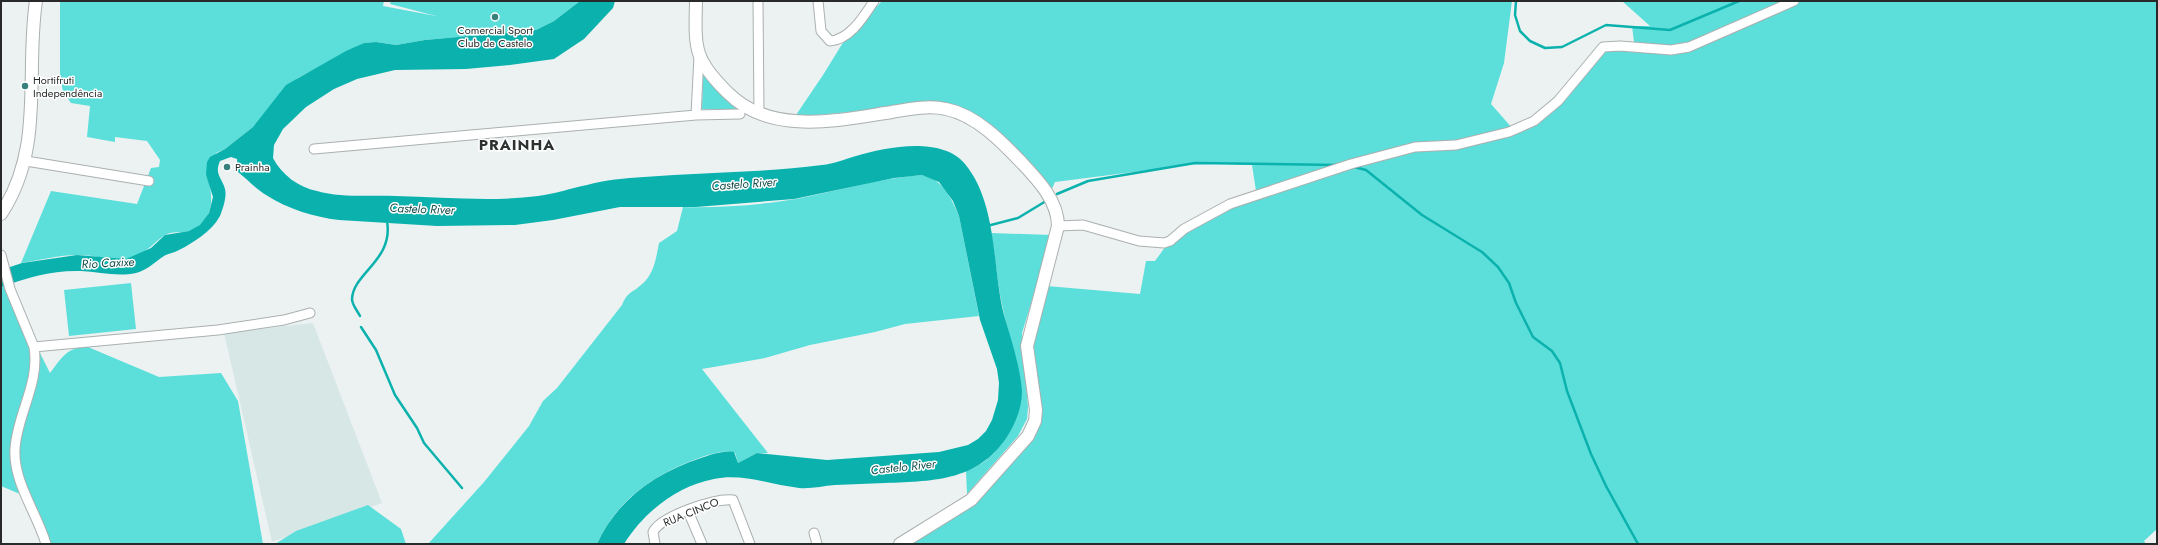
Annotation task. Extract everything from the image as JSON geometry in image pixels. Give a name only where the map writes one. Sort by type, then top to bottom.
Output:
[{"type":"main road","points":[[1,214],[15,190],[26,161],[30,132],[36,1]]},
{"type":"main road","points":[[696,1],[696,31],[699,56],[711,75],[731,96],[758,114],[786,120],[830,122],[926,108],[946,109],[957,112],[988,130],[1023,164],[1048,193],[1056,210],[1058,226],[1028,346],[1036,410],[1032,427],[1019,448],[971,500],[900,544]]},
{"type":"street","points":[[758,1],[758,114]]},
{"type":"street","points":[[818,1],[821,31],[830,41],[843,37],[853,29],[874,1]]},
{"type":"street","points":[[1058,226],[1074,225],[1093,227],[1150,243],[1170,241],[1184,229],[1230,204],[1351,164],[1414,147],[1456,145],[1509,132],[1534,121],[1558,101],[1603,47],[1615,46],[1671,50],[1689,47],[1794,1]]},
{"type":"street","points":[[696,114],[699,56]]},
{"type":"street","points":[[314,149],[696,114],[740,114]]},
{"type":"street","points":[[26,161],[148,181]]},
{"type":"street","points":[[1,255],[10,289],[34,347],[36,357],[31,390],[20,423],[14,449],[19,476],[46,544]]},
{"type":"street","points":[[34,347],[218,330],[284,320],[310,313]]},
{"type":"street","name":"RUA CINCO","points":[[655,544],[653,532],[662,523],[710,502],[723,499],[733,500],[750,544]]},
{"type":"street","points":[[688,511],[702,544]]},
{"type":"street","points":[[814,533],[817,544]]},
{"type":"shaded area","points":[[60,1],[384,1],[383,6],[436,16],[390,4],[391,1],[580,1],[554,21],[536,30],[425,40],[396,45],[376,42],[364,43],[298,78],[253,127],[225,149],[216,153],[206,175],[211,191],[208,216],[197,228],[189,231],[165,235],[143,252],[126,259],[114,260],[84,255],[71,255],[21,263],[51,191],[137,204],[151,168],[159,167],[160,160],[147,141],[115,137],[115,142],[87,137],[90,106],[71,103],[63,92],[60,74]]},
{"type":"shaded area","points":[[882,1],[1512,1],[1504,63],[1491,104],[1513,129],[1547,111],[1598,47],[1635,50],[1632,26],[1650,26],[1622,1],[2157,1],[2157,529],[2144,541],[2146,544],[912,544],[910,541],[960,514],[1028,442],[1038,384],[1033,345],[1047,286],[1140,294],[1146,261],[1155,261],[1171,239],[1208,211],[1256,191],[1252,165],[1205,163],[1055,182],[1051,191],[970,113],[894,108],[818,115],[796,115],[844,41]]},
{"type":"shaded area","points":[[703,73],[710,83],[741,110],[702,109]]},
{"type":"shaded area","points":[[922,175],[929,177],[941,185],[949,196],[959,216],[979,316],[905,324],[875,332],[810,345],[765,358],[702,369],[768,453],[757,453],[738,463],[735,453],[718,452],[685,463],[669,471],[640,490],[627,501],[605,528],[597,544],[428,544],[484,482],[529,426],[543,401],[557,388],[622,305],[628,295],[641,285],[649,276],[654,266],[659,243],[677,231],[683,207],[725,206],[782,201],[874,182]]},
{"type":"shaded area","points":[[991,233],[1052,235],[1022,333],[1028,407],[1027,419],[1018,436],[967,494],[966,471],[985,461],[1001,445],[1012,428],[1018,411],[1020,395],[1016,361],[1001,300]]},
{"type":"shaded area","points":[[131,283],[136,329],[69,336],[64,290]]},
{"type":"shaded area","points":[[6,285],[50,373],[61,358],[69,351],[88,347],[159,377],[221,373],[238,401],[263,544],[48,544],[27,497],[1,486],[1,287]]},
{"type":"shaded area","points":[[313,323],[382,503],[272,542],[224,333]]},
{"type":"shaded area","points":[[368,505],[401,529],[406,544],[275,544],[296,531]]},
{"type":"water","name":"Castelo River","points":[[580,1],[615,1],[613,8],[584,39],[554,59],[466,69],[395,70],[357,79],[334,89],[306,107],[283,129],[274,145],[273,158],[286,175],[303,187],[336,195],[503,199],[544,195],[601,182],[622,179],[666,175],[800,168],[835,163],[868,153],[898,147],[928,147],[955,155],[965,164],[976,180],[989,217],[1000,297],[1017,362],[1022,391],[1019,412],[1010,432],[998,448],[985,460],[971,469],[956,475],[922,481],[835,485],[812,488],[788,487],[736,477],[700,482],[675,494],[663,502],[641,521],[624,544],[597,544],[605,528],[615,514],[639,490],[653,480],[684,464],[712,454],[734,452],[738,463],[757,453],[827,460],[939,452],[968,445],[978,439],[986,431],[992,420],[998,400],[999,383],[997,369],[980,320],[959,216],[953,201],[939,182],[922,175],[894,178],[794,199],[696,207],[620,207],[553,220],[515,225],[437,226],[339,220],[301,212],[274,200],[259,190],[238,172],[237,159],[231,157],[220,161],[218,165],[218,173],[224,185],[225,195],[220,216],[217,221],[207,232],[196,240],[177,251],[164,256],[140,272],[122,275],[81,271],[50,273],[1,287],[1,270],[22,263],[77,255],[126,259],[151,248],[165,235],[189,231],[200,225],[209,213],[213,197],[206,175],[207,162],[210,157],[225,149],[253,127],[286,85],[346,51],[364,43],[376,42],[396,45],[425,40],[536,30],[554,21]]},
{"type":"waterway","points":[[1516,1],[1515,15],[1520,31],[1530,41],[1545,48],[1562,47],[1606,25],[1670,30],[1739,1]]},
{"type":"waterway","points":[[1057,194],[1088,181],[1195,163],[1337,165]]},
{"type":"waterway","points":[[1354,167],[1366,170],[1422,215],[1482,252],[1498,267],[1509,283],[1516,303],[1533,337],[1552,351],[1560,363],[1567,391],[1591,454],[1606,486],[1638,544]]},
{"type":"waterway","points":[[987,226],[1018,218],[1046,201]]},
{"type":"waterway","points":[[360,316],[352,301],[354,290],[385,246],[388,234],[387,221]]},
{"type":"waterway","points":[[361,327],[376,350],[395,395],[417,428],[424,443],[462,488]]},
{"type":"place","name":"Comercial Sport Club de Castelo","points":[[495,17]]},
{"type":"place","name":"Hortifruti Independência","points":[[25,86]]},
{"type":"place","name":"Prainha","points":[[227,167]]},
{"type":"district","name":"PRAINHA","points":[[517,145]]},
{"type":"water label","name":"Rio Caxixe","points":[[108,263]]}]
